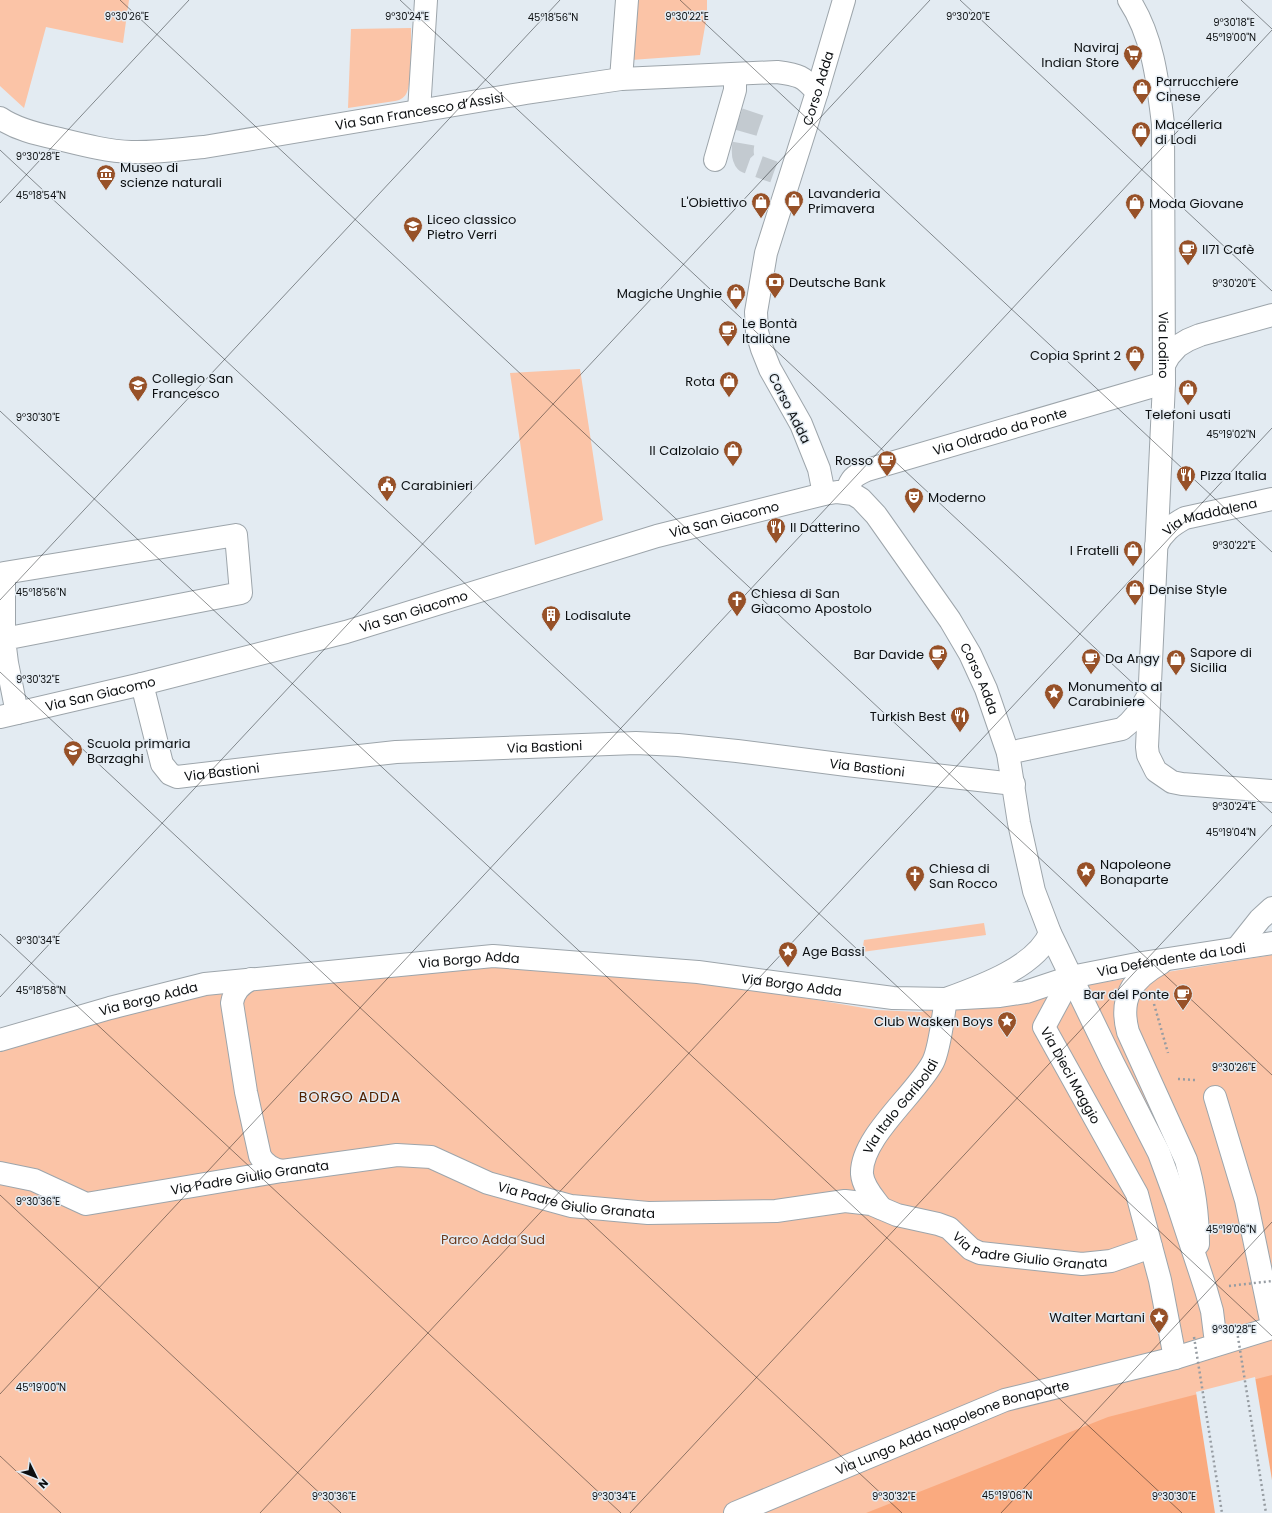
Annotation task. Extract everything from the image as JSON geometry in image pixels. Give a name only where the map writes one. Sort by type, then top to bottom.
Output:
[{"type":"street","points":[[419,111],[426,0]]},
{"type":"street","points":[[621,79],[627,0]]},
{"type":"street","name":"Corso Adda","points":[[844,0],[817,92],[782,174],[756,312],[757,332],[770,368],[801,424],[818,469],[835,493],[853,494],[861,499],[876,515],[950,620],[970,654],[986,690],[1008,753],[1019,823],[1034,891],[1050,932],[1071,977]]},
{"type":"street","name":"Via Lodino","points":[[1129,0],[1144,29],[1152,58],[1159,88],[1163,124],[1164,374],[1149,695],[1148,755],[1156,771],[1172,782],[1272,791]]},
{"type":"street","name":"Via San Francesco d’Assisi","points":[[9,123],[45,136],[104,149],[131,152],[156,152],[204,147],[526,93],[621,79],[777,72],[795,74],[806,80],[817,92]]},
{"type":"street","points":[[715,160],[735,90],[736,74]]},
{"type":"street","points":[[1164,374],[1169,356],[1178,346],[1188,340],[1200,335],[1272,315]]},
{"type":"street","name":"Via Oldrado da Ponte","points":[[835,493],[857,474],[867,470],[1164,374]]},
{"type":"street","name":"Via San Giacomo","points":[[9,715],[142,684],[346,632],[657,536],[835,493]]},
{"type":"street","name":"Via Maddalena","points":[[1156,546],[1160,537],[1173,524],[1185,518],[1272,499]]},
{"type":"street","points":[[4,639],[241,593],[236,535],[4,573],[4,639],[7,663],[9,715]]},
{"type":"street","name":"Via Bastioni","points":[[142,684],[162,764],[170,774],[177,777],[396,752],[636,743],[730,750],[1014,784]]},
{"type":"street","points":[[1008,753],[1122,729],[1132,722],[1141,710],[1149,695]]},
{"type":"street","points":[[1237,948],[1260,919],[1272,908]]},
{"type":"street","name":"Via Borgo Adda","points":[[946,999],[990,981],[1015,968],[1042,947],[1050,932]]},
{"type":"street","name":"Via Defendente da Lodi","points":[[1071,977],[1168,959],[1272,943]]},
{"type":"street","name":"Via Borgo Adda","points":[[0,1040],[110,1008],[205,984],[493,956],[698,972],[894,998],[946,999],[1000,996],[1026,992],[1071,977]]},
{"type":"street","points":[[1168,959],[1145,973],[1131,988],[1126,1000],[1125,1022],[1128,1032],[1186,1160],[1192,1177],[1197,1213],[1198,1264]]},
{"type":"street","points":[[1071,977],[1159,1153],[1198,1264],[1212,1311],[1205,1336]]},
{"type":"street","name":"Via Dieci Maggio","points":[[1071,977],[1044,1027],[1137,1194],[1160,1280],[1175,1358]]},
{"type":"street","points":[[251,979],[236,990],[233,996],[232,1004],[246,1092],[260,1156],[263,1162],[268,1166],[282,1171]]},
{"type":"street","name":"Via Italo Gariboldi","points":[[881,1208],[865,1185],[862,1175],[863,1165],[868,1151],[877,1136],[933,1061],[936,1053],[946,999]]},
{"type":"street","points":[[1215,1097],[1246,1200],[1272,1324]]},
{"type":"street","name":"Via Padre Giulio Granata","points":[[0,1173],[34,1180],[86,1204],[282,1171],[397,1155],[431,1157],[488,1183],[571,1206],[648,1213],[776,1211],[852,1202],[872,1204],[897,1215],[938,1224],[949,1228],[971,1249],[980,1253],[1082,1264],[1111,1261],[1151,1246]]},
{"type":"street","name":"Via Lungo Adda Napoleone Bonaparte","points":[[735,1513],[1005,1400],[1175,1358],[1272,1328]]},
{"type":"path","points":[[1230,1286],[1272,1280]]},
{"type":"path","points":[[1237,1332],[1266,1513]]},
{"type":"path","points":[[1205,1336],[1222,1513]]},
{"type":"green space","points":[[0,0],[129,0],[123,43],[46,27],[24,108],[0,86]]},
{"type":"green space","points":[[637,0],[707,0],[707,15],[700,55],[631,60]]},
{"type":"green space","points":[[411,28],[410,80],[409,87],[405,95],[397,101],[348,108],[351,29]]},
{"type":"green space","points":[[580,369],[603,520],[535,545],[510,373]]},
{"type":"green space","points":[[984,923],[986,935],[862,952],[864,940]]},
{"type":"green space","name":"Parco Adda Sud","points":[[1272,955],[1272,1513],[0,1513],[0,1046],[223,989],[490,963],[693,979],[876,1010],[920,1012]]},
{"type":"shaded area","points":[[1272,1375],[1272,1513],[866,1513],[1108,1417]]},
{"type":"pier","points":[[1255,1377],[1272,1480],[1272,1513],[1215,1513],[1196,1392]]},
{"type":"tunnel","points":[[753,112],[743,145],[744,157],[746,162],[774,172]]},
{"type":"place","name":"Naviraj Indian Store","points":[[1133,71]]},
{"type":"place","name":"Parrucchiere Cinese","points":[[1142,105]]},
{"type":"place","name":"Macelleria di Lodi","points":[[1141,148]]},
{"type":"place","name":"Museo di scienze naturali","points":[[106,191]]},
{"type":"place","name":"Lavanderia Primavera","points":[[794,217]]},
{"type":"place","name":"L'Obiettivo","points":[[761,219]]},
{"type":"place","name":"Moda Giovane","points":[[1135,220]]},
{"type":"place","name":"Liceo classico Pietro Verri","points":[[413,243]]},
{"type":"place","name":"Il71 Cafè","points":[[1188,266]]},
{"type":"place","name":"Deutsche Bank","points":[[775,299]]},
{"type":"place","name":"Magiche Unghie","points":[[736,310]]},
{"type":"place","name":"Le Bontà Italiane","points":[[728,347]]},
{"type":"place","name":"Copia Sprint 2","points":[[1135,372]]},
{"type":"place","name":"Rota","points":[[729,398]]},
{"type":"place","name":"Collegio San Francesco","points":[[138,402]]},
{"type":"place","name":"Telefoni usati","points":[[1188,406]]},
{"type":"place","name":"Il Calzolaio","points":[[733,467]]},
{"type":"place","name":"Rosso","points":[[887,477]]},
{"type":"place","name":"Pizza Italia","points":[[1186,492]]},
{"type":"place","name":"Carabinieri","points":[[387,502]]},
{"type":"place","name":"Moderno","points":[[914,514]]},
{"type":"place","name":"Il Datterino","points":[[776,544]]},
{"type":"place","name":"I Fratelli","points":[[1133,567]]},
{"type":"place","name":"Denise Style","points":[[1135,606]]},
{"type":"place","name":"Chiesa di San Giacomo Apostolo","points":[[737,617]]},
{"type":"place","name":"Lodisalute","points":[[551,632]]},
{"type":"place","name":"Bar Davide","points":[[938,671]]},
{"type":"place","name":"Da Angy","points":[[1091,675]]},
{"type":"place","name":"Sapore di Sicilia","points":[[1176,676]]},
{"type":"place","name":"Monumento al Carabiniere","points":[[1054,710]]},
{"type":"place","name":"Turkish Best","points":[[960,733]]},
{"type":"place","name":"Scuola primaria Barzaghi","points":[[73,767]]},
{"type":"place","name":"Napoleone Bonaparte","points":[[1086,888]]},
{"type":"place","name":"Chiesa di San Rocco","points":[[915,892]]},
{"type":"place","name":"Age Bassi","points":[[788,968]]},
{"type":"place","name":"Bar del Ponte","points":[[1183,1011]]},
{"type":"place","name":"Club Wasken Boys","points":[[1007,1038]]},
{"type":"place","name":"Walter Martani","points":[[1159,1334]]},
{"type":"district","name":"BORGO ADDA","points":[[350,1097]]}]
